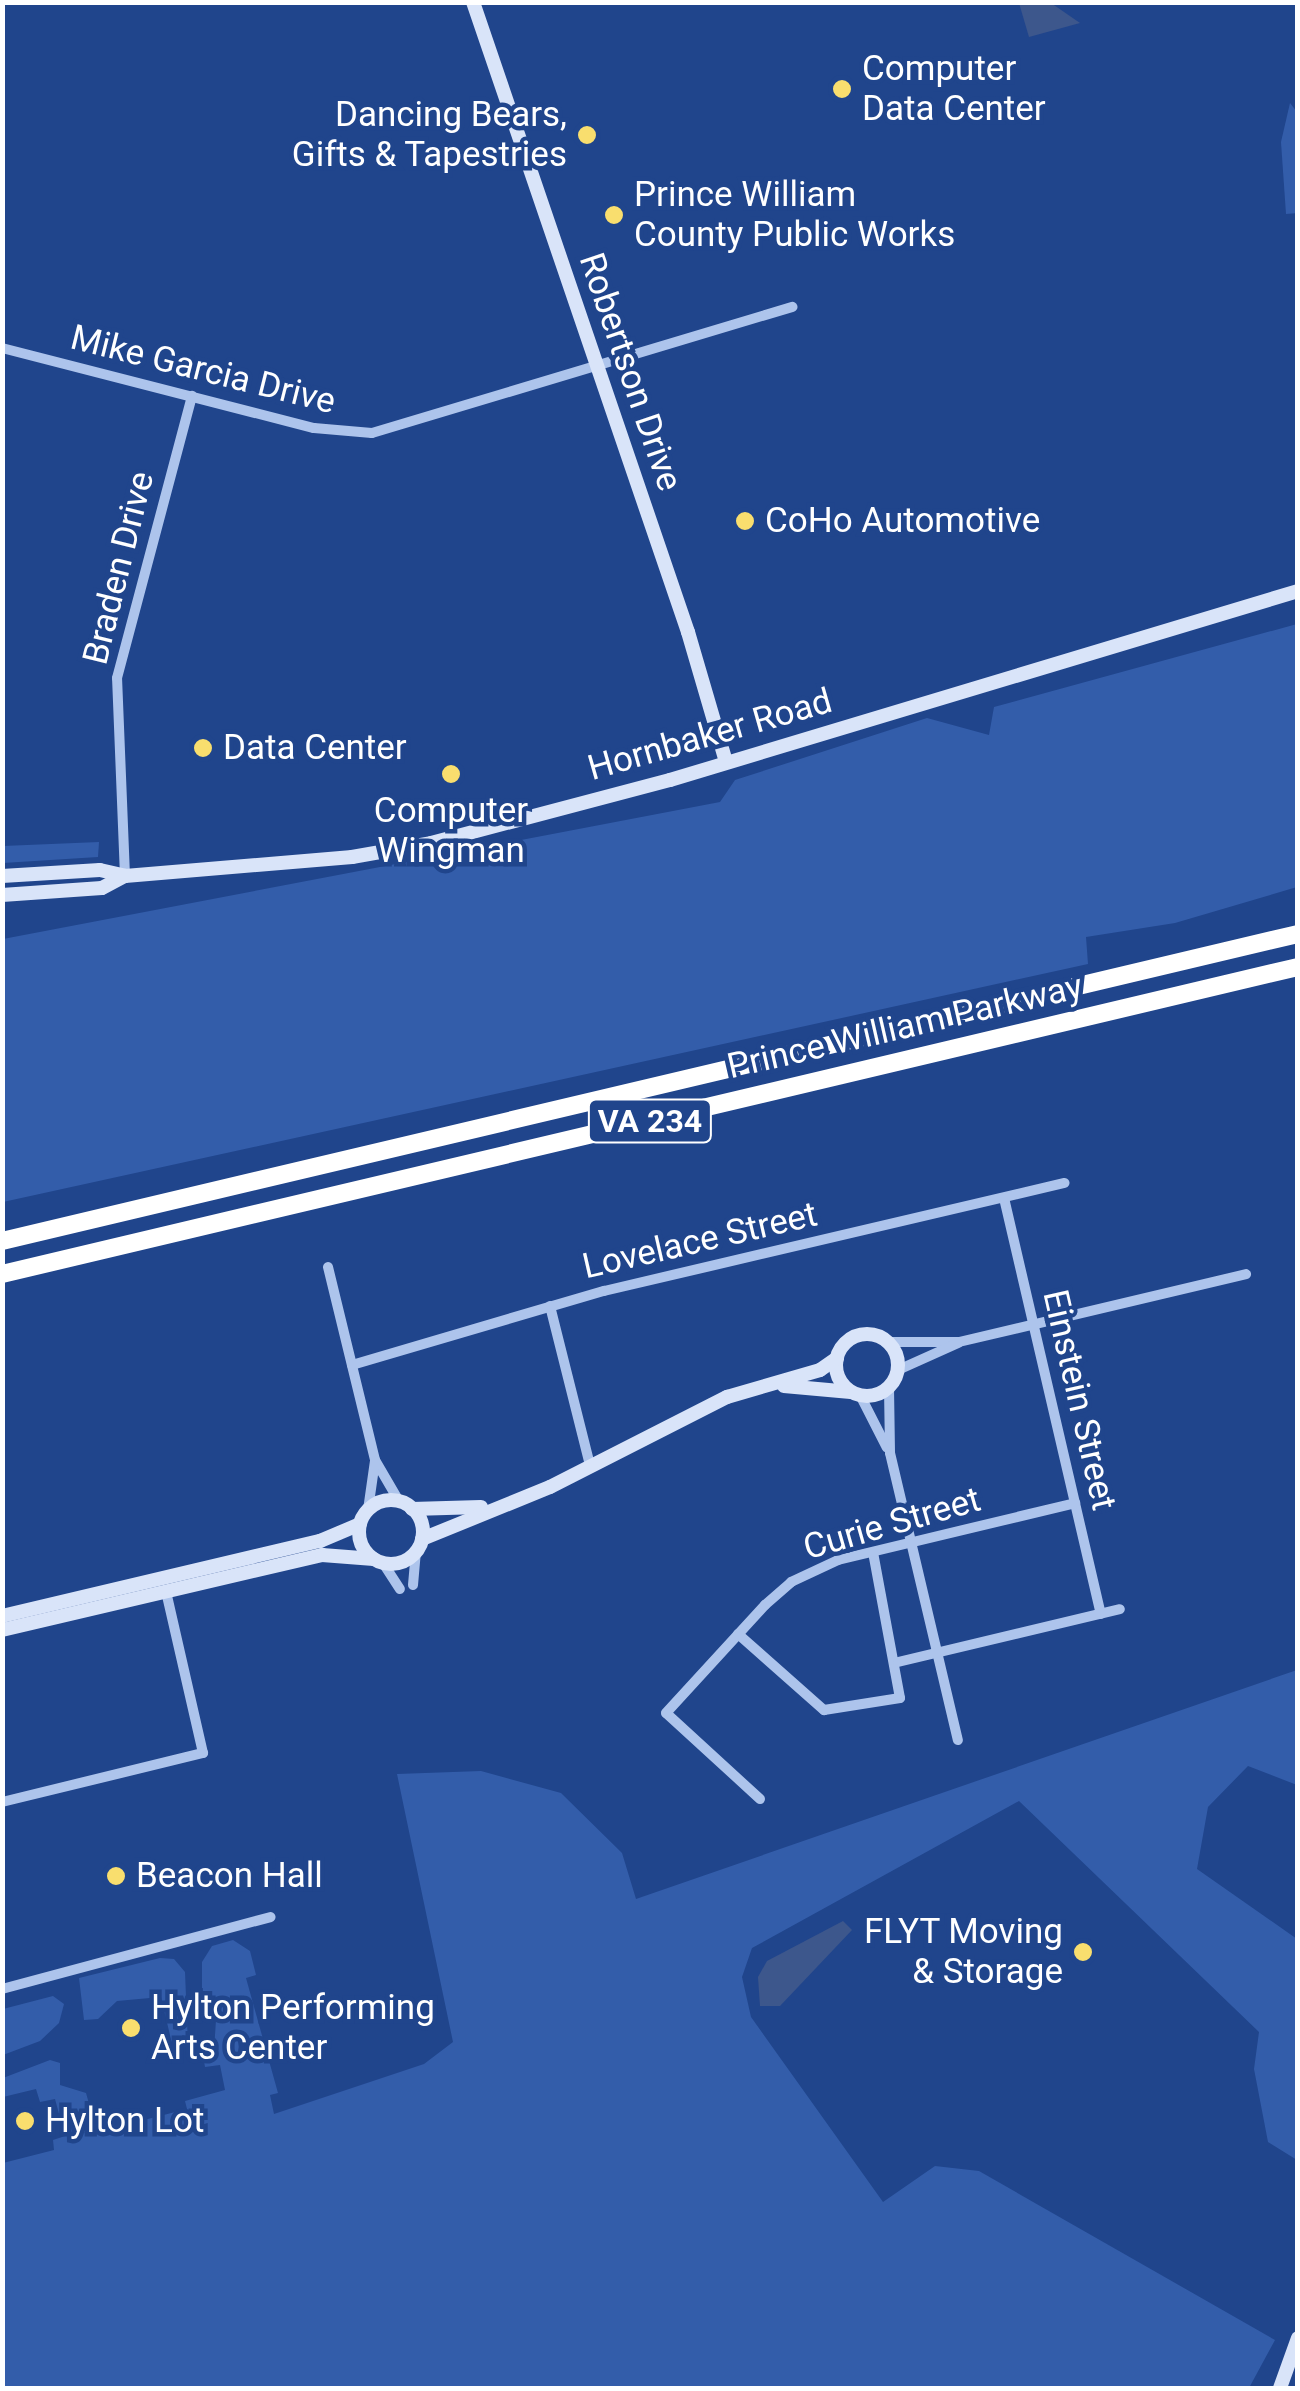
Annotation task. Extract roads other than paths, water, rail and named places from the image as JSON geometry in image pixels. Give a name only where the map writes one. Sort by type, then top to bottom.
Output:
[{"type":"highway","name":"Prince William Parkway","points":[[2,1241],[1298,934]]},
{"type":"highway","name":"Prince William Parkway","points":[[2,1274],[1298,966]]},
{"type":"street","name":"Robertson Drive","points":[[473,2],[726,762]]},
{"type":"street","name":"Mike Garcia Drive","points":[[2,348],[314,428],[372,433],[596,370],[793,307]]},
{"type":"street","name":"Braden Drive","points":[[126,876],[117,678],[192,396]]},
{"type":"street","name":"Hornbaker Road","points":[[2,876],[100,870],[126,876],[386,853],[726,762],[1298,592]]},
{"type":"street","name":"Hornbaker Road","points":[[2,894],[102,888],[126,876]]},
{"type":"street","name":"Lovelace Street","points":[[352,1364],[550,1306],[1066,1183]]},
{"type":"street","name":"Einstein Street","points":[[1004,1198],[1101,1614]]},
{"type":"street","points":[[328,1267],[375,1460],[406,1505],[419,1545],[412,1585]]},
{"type":"street","points":[[958,1740],[890,1453],[889,1388],[898,1370],[958,1342],[1246,1274]]},
{"type":"street","points":[[550,1306],[590,1465]]},
{"type":"street","points":[[2,1630],[322,1555],[405,1560],[419,1545],[487,1507],[550,1487],[727,1397],[820,1370],[860,1334],[889,1342],[958,1342]]},
{"type":"street","points":[[889,1342],[898,1370]]},
{"type":"street","points":[[837,1358],[838,1376],[856,1393],[890,1453]]},
{"type":"street","points":[[768,1385],[856,1393],[889,1388]]},
{"type":"street","points":[[375,1460],[361,1544],[400,1590]]},
{"type":"street","name":"Curie Street","points":[[760,1799],[666,1713],[791,1582],[873,1552],[1075,1503]]},
{"type":"street","points":[[2,1616],[320,1541],[364,1517],[406,1505],[487,1507]]},
{"type":"street","points":[[738,1634],[805,1697],[833,1714],[900,1698],[898,1662],[873,1552]]},
{"type":"street","points":[[2,1802],[203,1754],[166,1591]]},
{"type":"street","points":[[898,1662],[1120,1609]]},
{"type":"street","points":[[2,1989],[271,1917]]},
{"type":"street","points":[[1280,2388],[1298,2338]]},
{"type":"place","name":"Computer Data Center","points":[[842,89]]},
{"type":"place","name":"Dancing Bears, Gifts & Tapestries","points":[[587,135]]},
{"type":"place","name":"Prince William County Public Works","points":[[614,215]]},
{"type":"place","name":"CoHo Automotive","points":[[745,521]]},
{"type":"place","name":"Data Center","points":[[203,748]]},
{"type":"place","name":"Computer Wingman","points":[[451,774]]},
{"type":"place","name":"Beacon Hall","points":[[116,1876]]},
{"type":"place","name":"FLYT Moving & Storage","points":[[1083,1952]]},
{"type":"place","name":"Hylton Performing Arts Center","points":[[131,2028]]},
{"type":"place","name":"Hylton Lot","points":[[25,2121]]}]
